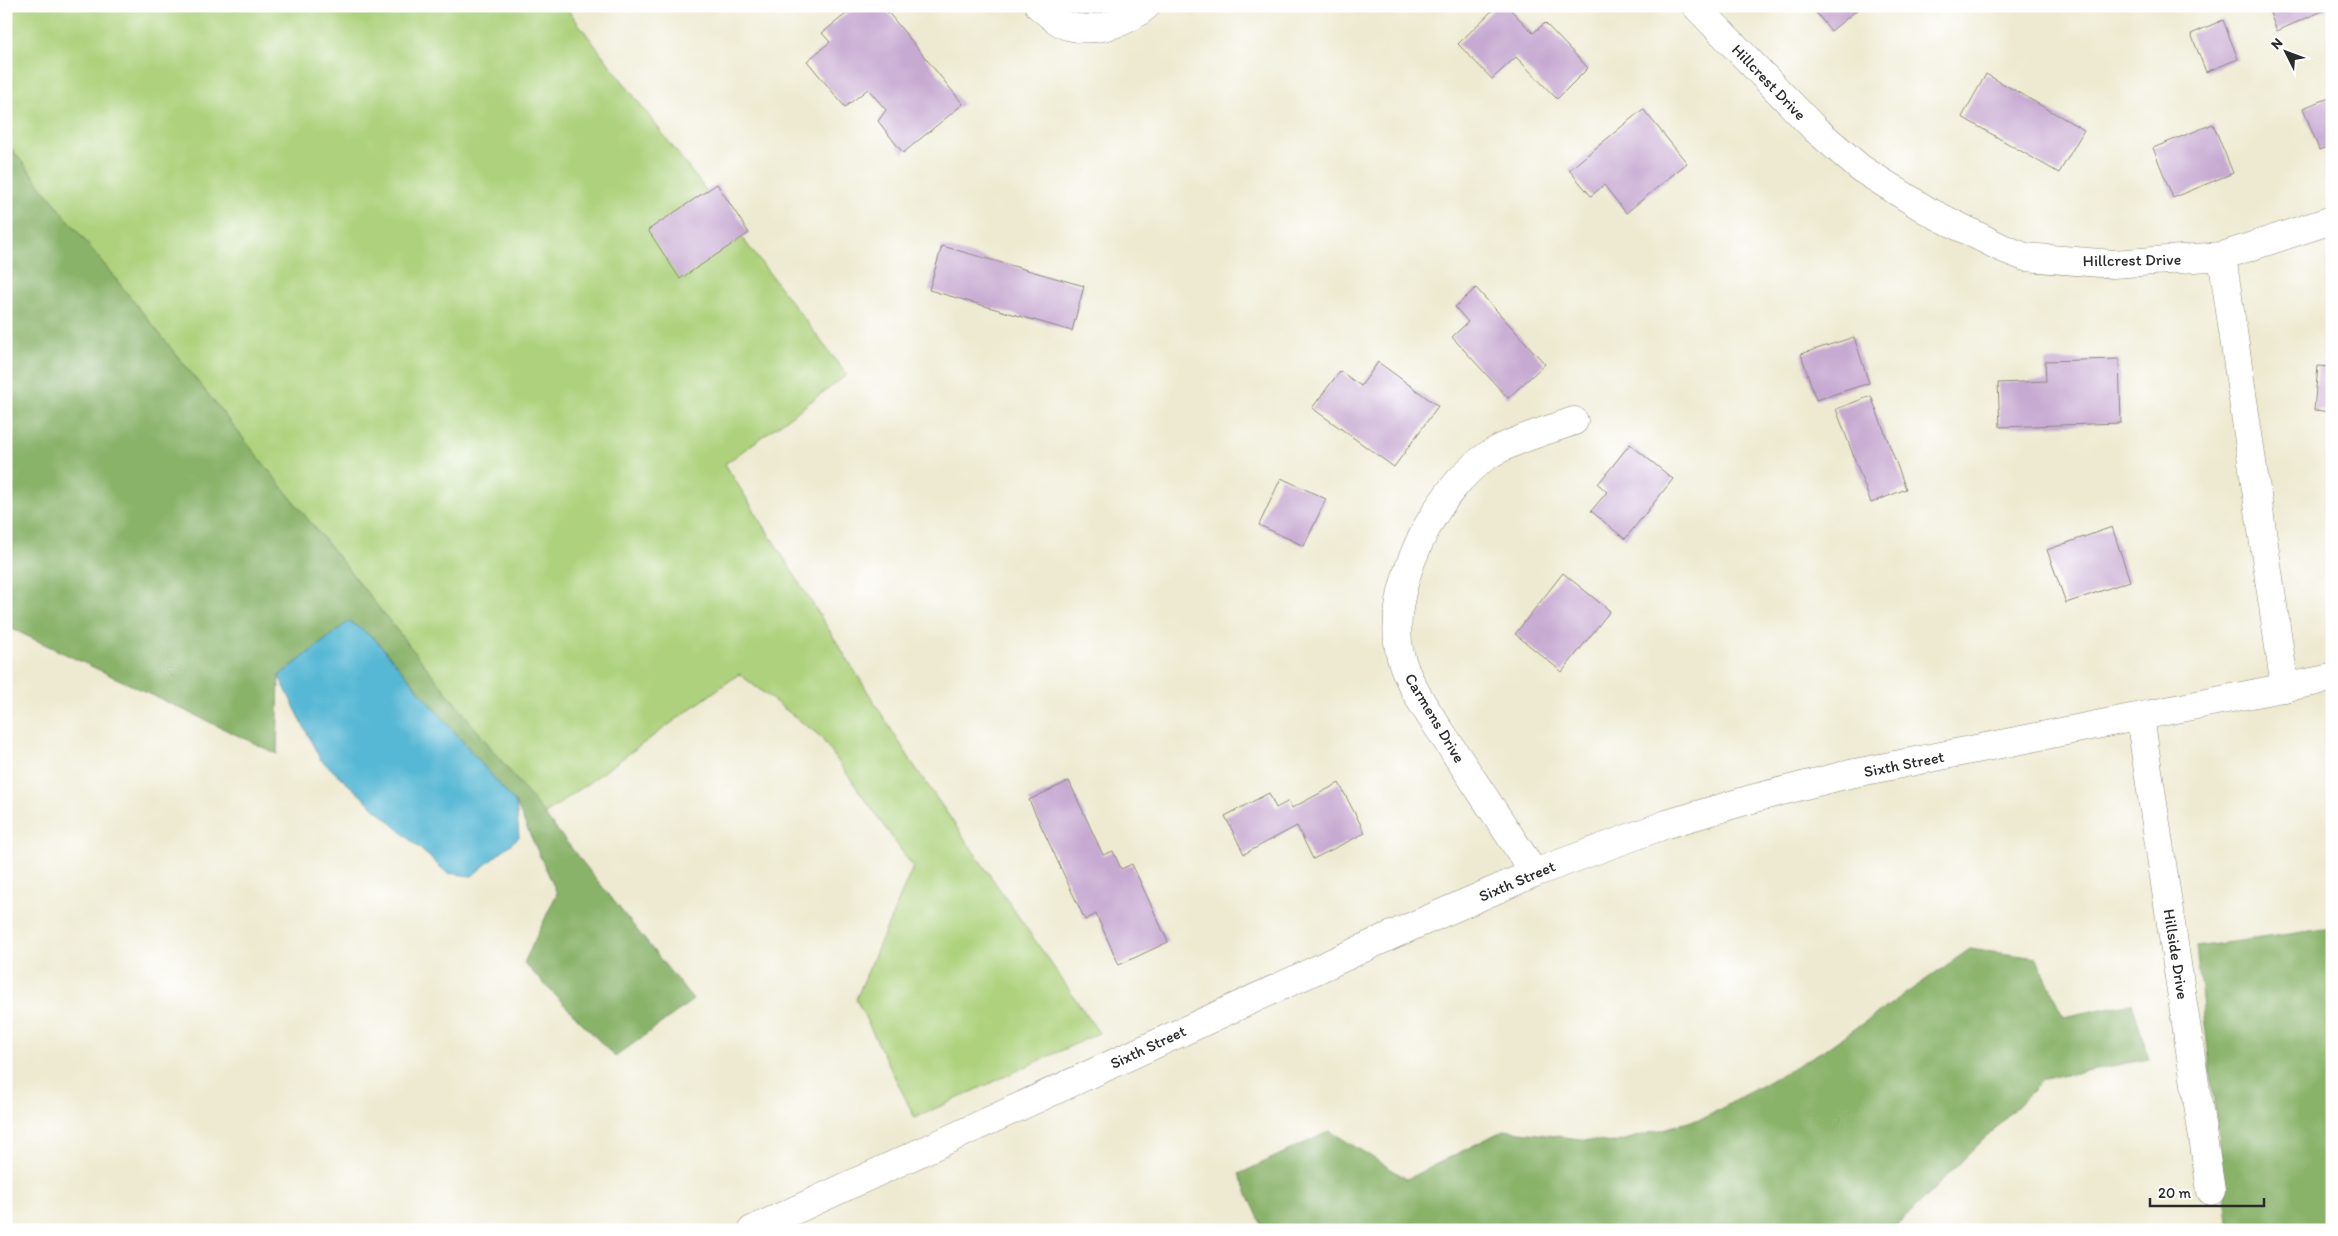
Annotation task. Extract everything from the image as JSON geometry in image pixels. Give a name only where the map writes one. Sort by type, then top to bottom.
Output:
[{"type":"street","points":[[1039,6],[1067,26],[1101,28],[1138,13],[1146,6]]},
{"type":"street","name":"Hillcrest Drive","points":[[1696,6],[1815,129],[1860,168],[1928,211],[2002,248],[2025,257],[2113,264],[2222,256],[2332,220]]},
{"type":"street","points":[[2222,256],[2285,688]]},
{"type":"street","name":"Carmens Drive","points":[[1534,874],[1415,690],[1401,657],[1400,605],[1414,552],[1426,527],[1457,482],[1489,455],[1506,446],[1574,421]]},
{"type":"street","name":"Sixth Street","points":[[752,1230],[1392,935],[1534,874],[1659,827],[1755,798],[1845,775],[2332,678]]},
{"type":"street","name":"Hillside Drive","points":[[2140,717],[2211,1191]]},
{"type":"green space","points":[[6,6],[565,6],[847,375],[725,464],[913,764],[1099,1033],[915,1118],[856,999],[913,867],[820,736],[739,674],[544,815],[6,142]]},
{"type":"green space","points":[[6,142],[693,1000],[615,1057],[524,963],[557,893],[516,804],[375,639],[349,622],[279,676],[277,754],[6,626]]},
{"type":"green space","points":[[2332,928],[2332,1230],[2229,1230],[2196,947]]},
{"type":"green space","points":[[1970,949],[2037,958],[2063,1017],[2132,1003],[2149,1059],[2044,1079],[1893,1230],[1264,1230],[1239,1174],[1330,1131],[1407,1179],[1504,1130],[1614,1143],[1706,1117],[1826,1049]]},
{"type":"water","points":[[349,621],[375,639],[516,804],[519,837],[472,876],[447,873],[320,759],[279,676]]},
{"type":"building","points":[[856,6],[883,6],[963,104],[903,153],[878,121],[886,110],[868,89],[845,107],[807,61],[830,42],[822,33]]},
{"type":"building","points":[[1497,6],[1507,6],[1533,33],[1545,23],[1588,68],[1557,99],[1516,57],[1492,79],[1458,44]]},
{"type":"building","points":[[1811,6],[1862,6],[1831,31]]},
{"type":"building","points":[[2267,6],[2326,6],[2327,9],[2277,31]]},
{"type":"building","points":[[2223,20],[2238,59],[2206,72],[2191,34]]},
{"type":"building","points":[[1986,74],[2084,130],[2059,173],[1962,117]]},
{"type":"building","points":[[2332,97],[2332,145],[2319,150],[2303,108]]},
{"type":"building","points":[[1643,109],[1687,163],[1626,213],[1604,185],[1591,196],[1569,170]]},
{"type":"building","points":[[2213,124],[2233,173],[2173,198],[2153,148]]},
{"type":"building","points":[[717,184],[749,233],[680,279],[648,230]]},
{"type":"building","points":[[942,246],[1084,286],[1072,331],[929,290]]},
{"type":"building","points":[[1476,288],[1545,364],[1508,398],[1452,337],[1468,322],[1455,307]]},
{"type":"building","points":[[1854,337],[1869,383],[1816,400],[1801,354]]},
{"type":"building","points":[[2119,359],[2121,423],[2000,427],[1998,383],[2046,381],[2045,361]]},
{"type":"building","points":[[1378,362],[1438,406],[1394,467],[1312,408],[1340,371],[1361,386]]},
{"type":"building","points":[[2318,366],[2332,367],[2332,412],[2314,410]]},
{"type":"building","points":[[1871,396],[1906,489],[1871,503],[1836,409]]},
{"type":"building","points":[[1630,444],[1673,479],[1625,539],[1591,511],[1607,492],[1598,484]]},
{"type":"building","points":[[1281,478],[1326,499],[1304,546],[1259,525]]},
{"type":"building","points":[[2112,527],[2130,581],[2066,603],[2047,550]]},
{"type":"building","points":[[1563,573],[1610,611],[1562,672],[1515,634]]},
{"type":"building","points":[[1069,781],[1103,855],[1113,851],[1121,869],[1132,864],[1168,942],[1119,965],[1096,914],[1085,920],[1029,800]]},
{"type":"building","points":[[1339,783],[1365,833],[1313,859],[1297,826],[1244,854],[1225,816],[1269,793],[1276,808],[1289,801],[1292,808]]}]
